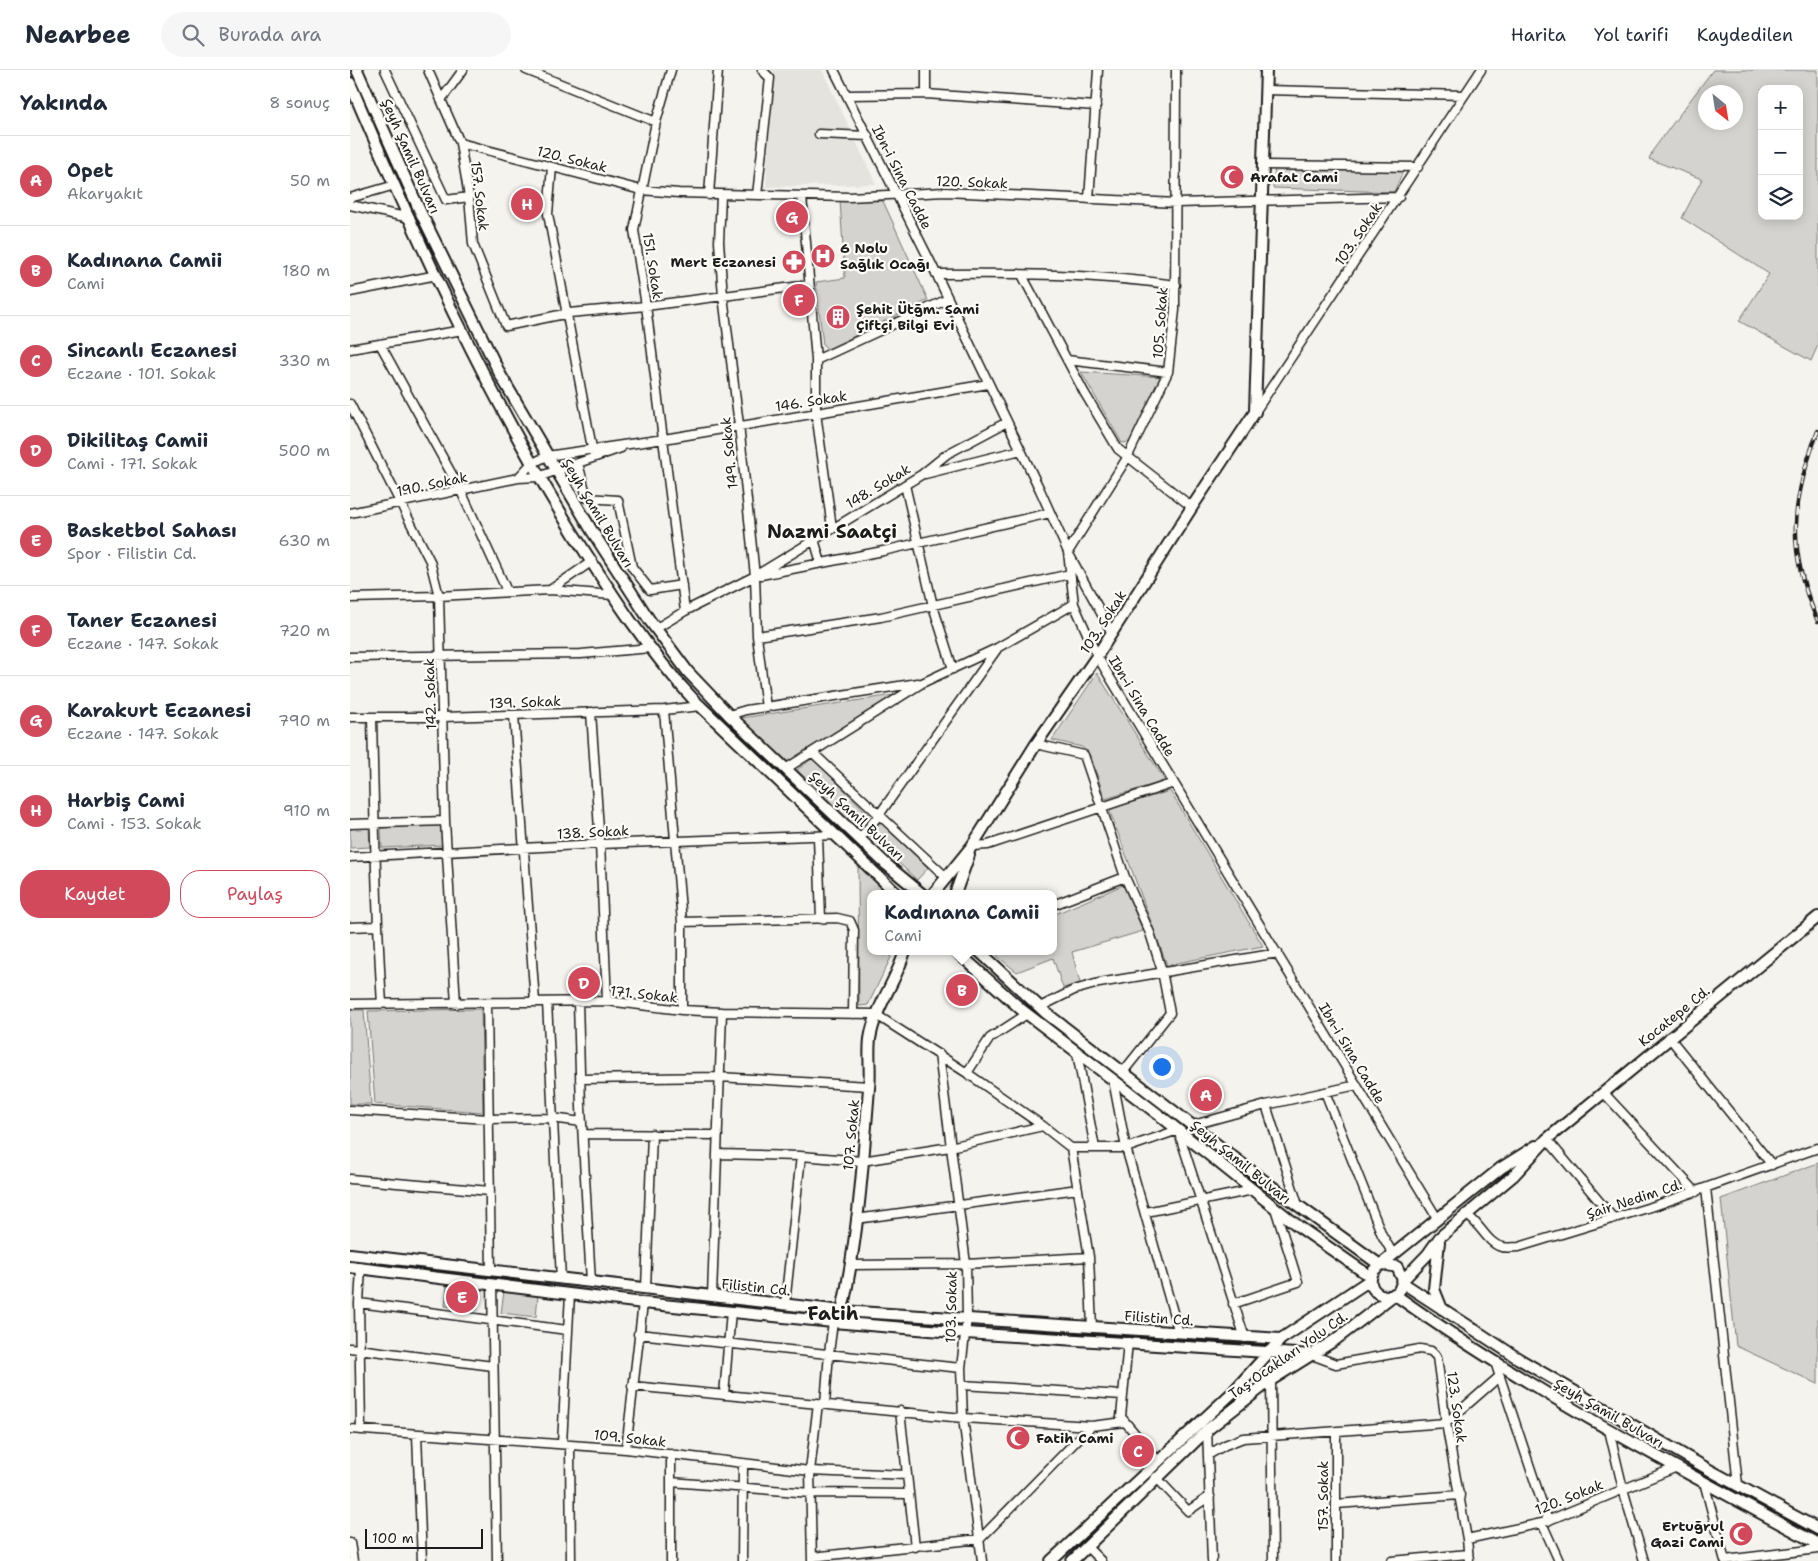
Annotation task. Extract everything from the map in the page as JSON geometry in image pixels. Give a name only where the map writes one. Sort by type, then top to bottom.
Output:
[{"type":"main road","name":"Şeyh Şamil Bulvarı","points":[[357,70],[419,209],[501,376],[556,471],[655,629],[688,672],[729,716],[787,768],[887,865],[917,890]]},
{"type":"main road","points":[[1255,412],[1266,70]]},
{"type":"main road","name":"Şeyh Şamil Bulvarı","points":[[350,83],[410,218],[463,330],[531,464],[613,595],[674,678],[893,890]]},
{"type":"main road","name":"103. Sokak","points":[[936,890],[972,846],[1036,744],[1097,656],[1255,412]]},
{"type":"main road","name":"103. Sokak","points":[[956,890],[972,846]]},
{"type":"main road","name":"Kocatepe Cd.","points":[[1403,1282],[1428,1254],[1440,1237],[1465,1214],[1513,1176],[1547,1139],[1818,917]]},
{"type":"main road","points":[[901,966],[904,955]]},
{"type":"main road","points":[[901,966],[911,955]]},
{"type":"main road","name":"Şeyh Şamil Bulvarı","points":[[961,955],[1027,1014],[1178,1130],[1274,1207],[1370,1279],[1371,1286],[1378,1294],[1392,1295],[1454,1337],[1609,1430],[1818,1544]]},
{"type":"main road","name":"Şeyh Şamil Bulvarı","points":[[991,956],[1040,1007],[1298,1205],[1382,1264],[1397,1268],[1403,1282],[1519,1359],[1818,1529]]},
{"type":"main road","name":"107. Sokak","points":[[842,1311],[852,1265],[870,1086],[870,1041],[876,1014],[901,966]]},
{"type":"main road","name":"Kocatepe Cd.","points":[[1382,1264],[1501,1168],[1547,1139]]},
{"type":"main road","points":[[1440,1237],[1434,1289],[1442,1309]]},
{"type":"main road","name":"Filistin Cd.","points":[[350,1254],[842,1311],[1281,1339]]},
{"type":"main road","points":[[1370,1279],[1382,1264]]},
{"type":"main road","name":"Filistin Cd.","points":[[355,1267],[643,1303],[833,1322],[966,1333],[1312,1354]]},
{"type":"main road","name":"Taş Ocakları Yolu Cd.","points":[[1052,1561],[1232,1393],[1267,1352],[1281,1339],[1370,1279]]},
{"type":"main road","points":[[1392,1295],[1403,1282]]},
{"type":"main road","name":"Taş Ocakları Yolu Cd.","points":[[1072,1561],[1156,1477],[1207,1430],[1271,1380],[1374,1311],[1392,1295]]},
{"type":"main road","points":[[833,1322],[842,1311]]},
{"type":"street","points":[[385,70],[446,200],[469,197]]},
{"type":"street","name":"157. Sokak","points":[[428,70],[460,143],[469,197],[473,244],[506,326],[569,314]]},
{"type":"street","points":[[441,100],[464,70]]},
{"type":"street","points":[[526,70],[656,122]]},
{"type":"street","name":"151. Sokak","points":[[671,70],[656,122],[634,230],[664,439],[685,611]]},
{"type":"street","points":[[709,194],[718,70]]},
{"type":"street","points":[[757,195],[770,78],[762,70]]},
{"type":"street","name":"Ibn-i Sina Cadde","points":[[834,70],[898,195],[1068,552],[1074,604],[1097,656],[1437,1218]]},
{"type":"street","points":[[926,70],[926,94]]},
{"type":"street","points":[[1089,199],[1098,70]]},
{"type":"street","name":"105. Sokak","points":[[1068,552],[1127,458],[1168,372],[1176,285],[1176,70]]},
{"type":"street","points":[[1474,70],[1474,80]]},
{"type":"street","name":"103. Sokak","points":[[1255,412],[1399,197],[1481,70]]},
{"type":"street","points":[[1266,90],[1464,95]]},
{"type":"street","points":[[847,95],[926,94],[1096,106]]},
{"type":"street","points":[[819,134],[868,136]]},
{"type":"street","name":"120. Sokak","points":[[460,143],[641,190],[721,195],[898,195],[944,192],[1177,203],[1399,197]]},
{"type":"street","points":[[1263,164],[1418,167]]},
{"type":"street","points":[[552,167],[548,214],[569,314],[592,448]]},
{"type":"street","points":[[350,198],[395,185]]},
{"type":"street","name":"149. Sokak","points":[[721,195],[719,242],[722,296],[739,425],[755,576],[757,636],[766,708]]},
{"type":"street","points":[[802,196],[816,360],[816,413],[832,528]]},
{"type":"street","points":[[350,205],[410,218]]},
{"type":"street","points":[[936,274],[1068,274],[1123,278],[1176,285]]},
{"type":"street","points":[[350,292],[437,275]]},
{"type":"street","points":[[1022,275],[1067,360],[1118,449],[1127,458],[1192,507]]},
{"type":"street","points":[[569,314],[809,285]]},
{"type":"street","points":[[816,360],[948,299]]},
{"type":"street","points":[[350,349],[463,330]]},
{"type":"street","points":[[380,344],[461,490],[507,592]]},
{"type":"street","points":[[1067,360],[1168,372]]},
{"type":"street","name":"146. Sokak","points":[[531,464],[547,456],[592,448],[664,439],[988,384]]},
{"type":"street","name":"142. Sokak","points":[[350,404],[430,561],[439,596],[445,821],[456,1004]]},
{"type":"street","name":"148. Sokak","points":[[655,629],[685,611],[755,576],[921,475],[947,454],[1007,422]]},
{"type":"street","name":"146. Sokak","points":[[538,477],[637,442]]},
{"type":"street","points":[[921,475],[1021,450]]},
{"type":"street","points":[[578,463],[588,498],[618,500],[632,567],[650,590],[682,585]]},
{"type":"street","points":[[518,478],[531,464]]},
{"type":"street","name":"190. Sokak","points":[[350,513],[518,478],[538,477]]},
{"type":"street","points":[[905,484],[933,606],[953,669]]},
{"type":"street","points":[[755,576],[919,543],[1050,513]]},
{"type":"street","points":[[814,539],[821,563]]},
{"type":"street","points":[[1068,552],[1112,633]]},
{"type":"street","points":[[550,590],[592,562]]},
{"type":"street","points":[[757,636],[933,606],[1070,574]]},
{"type":"street","points":[[350,598],[439,596],[550,590],[613,595]]},
{"type":"street","points":[[787,768],[922,683],[998,648],[1074,604]]},
{"type":"street","points":[[350,657],[581,654],[651,648]]},
{"type":"street","points":[[860,838],[879,815],[998,648]]},
{"type":"street","points":[[729,716],[766,708],[922,683]]},
{"type":"street","name":"139. Sokak","points":[[350,718],[443,718],[664,710],[701,706]]},
{"type":"street","points":[[664,710],[682,922],[682,1010]]},
{"type":"street","points":[[591,712],[600,844],[607,1001]]},
{"type":"street","points":[[514,715],[535,1002]]},
{"type":"street","points":[[372,717],[377,856],[377,926],[382,1004]]},
{"type":"street","points":[[1036,744],[1084,756],[1125,877],[1150,933],[1162,971],[1170,1013],[1123,1072]]},
{"type":"street","points":[[812,752],[947,878]]},
{"type":"street","points":[[972,846],[988,845],[1174,783]]},
{"type":"street","points":[[350,824],[445,821]]},
{"type":"street","name":"138. Sokak","points":[[350,857],[600,844],[837,836]]},
{"type":"street","points":[[818,837],[821,919]]},
{"type":"street","points":[[1057,904],[1125,877]]},
{"type":"street","points":[[682,922],[821,919],[850,921],[854,930],[853,1014]]},
{"type":"street","points":[[350,927],[377,926]]},
{"type":"street","points":[[1040,1007],[1074,990],[1162,971],[1278,953]]},
{"type":"street","name":"171. Sokak","points":[[350,1004],[487,1004],[607,1001],[682,1010],[722,1012],[876,1014]]},
{"type":"street","points":[[547,1002],[561,1279]]},
{"type":"street","points":[[578,1002],[580,1079],[591,1282]]},
{"type":"street","points":[[487,1004],[491,1271]]},
{"type":"street","points":[[712,1296],[718,1135],[718,1077],[722,1012]]},
{"type":"street","points":[[876,1014],[967,1073],[1071,1148],[1126,1148],[1178,1130],[1245,1338]]},
{"type":"street","points":[[967,1073],[990,1038],[1027,1014]]},
{"type":"street","points":[[1669,1038],[1772,1165]]},
{"type":"street","points":[[1077,1053],[1095,1148]]},
{"type":"street","name":"103. Sokak","points":[[939,1054],[957,1206],[966,1264],[967,1318],[961,1368],[963,1418],[982,1561]]},
{"type":"street","points":[[580,1079],[718,1077],[870,1086]]},
{"type":"street","points":[[1113,1080],[1126,1148],[1146,1212],[1179,1333]]},
{"type":"street","points":[[1193,1125],[1266,1105],[1357,1085]]},
{"type":"street","points":[[1325,1092],[1382,1235],[1393,1254]]},
{"type":"street","points":[[1603,1092],[1696,1192]]},
{"type":"street","points":[[1266,1105],[1298,1205]]},
{"type":"street","points":[[350,1110],[488,1119],[552,1118],[582,1122]]},
{"type":"street","points":[[717,1154],[801,1156],[862,1161],[950,1147],[1043,1126]]},
{"type":"street","points":[[583,1134],[718,1135]]},
{"type":"street","points":[[646,1288],[652,1134]]},
{"type":"street","points":[[1547,1139],[1614,1219]]},
{"type":"street","points":[[1071,1148],[1089,1257],[1092,1328]]},
{"type":"street","name":"Şair Nedim Cd.","points":[[1465,1214],[1473,1218],[1494,1242],[1502,1247],[1519,1247],[1696,1192],[1818,1148]]},
{"type":"street","points":[[785,1304],[801,1156]]},
{"type":"street","points":[[350,1179],[490,1191]]},
{"type":"street","points":[[1706,1188],[1738,1485]]},
{"type":"street","points":[[856,1219],[1078,1189]]},
{"type":"street","points":[[1146,1212],[1253,1190]]},
{"type":"street","points":[[1233,1304],[1298,1282],[1274,1207]]},
{"type":"street","points":[[852,1265],[966,1264],[1089,1257]]},
{"type":"street","points":[[355,1267],[359,1303],[361,1430]]},
{"type":"street","points":[[492,1284],[497,1561]]},
{"type":"street","points":[[570,1294],[567,1330],[566,1444],[571,1561]]},
{"type":"street","points":[[359,1303],[492,1322],[567,1330]]},
{"type":"street","points":[[626,1449],[643,1303]]},
{"type":"street","points":[[724,1395],[731,1312]]},
{"type":"street","points":[[833,1322],[822,1404],[810,1471],[812,1559],[980,1539],[1091,1426]]},
{"type":"street","points":[[638,1334],[961,1368]]},
{"type":"street","points":[[1128,1342],[1121,1417],[1159,1462]]},
{"type":"street","points":[[350,1348],[494,1366]]},
{"type":"street","name":"123. Sokak","points":[[1312,1354],[1336,1364],[1420,1349],[1431,1351],[1438,1357],[1446,1423],[1460,1495],[1468,1558]]},
{"type":"street","points":[[1495,1362],[1559,1561]]},
{"type":"street","points":[[1208,1455],[1237,1440],[1271,1435],[1446,1423],[1500,1376]]},
{"type":"street","points":[[1271,1380],[1273,1561]]},
{"type":"street","points":[[962,1384],[1123,1395]]},
{"type":"street","points":[[632,1386],[963,1418],[1091,1426],[1125,1422]]},
{"type":"street","points":[[900,1411],[915,1547]]},
{"type":"street","name":"109. Sokak","points":[[350,1430],[626,1449],[810,1471],[907,1475]]},
{"type":"street","points":[[1207,1430],[1212,1561]]},
{"type":"street","points":[[1609,1430],[1622,1489],[1644,1561]]},
{"type":"street","name":"157. Sokak","points":[[1336,1432],[1336,1561]]},
{"type":"street","points":[[418,1435],[422,1561]]},
{"type":"street","points":[[671,1454],[671,1561]]},
{"type":"street","points":[[742,1561],[743,1463]]},
{"type":"street","name":"120. Sokak","points":[[1467,1539],[1545,1522],[1677,1467]]},
{"type":"street","points":[[1156,1477],[1188,1512],[1210,1496]]},
{"type":"street","points":[[671,1482],[811,1493],[909,1494]]},
{"type":"street","points":[[1704,1482],[1725,1560],[1818,1549]]},
{"type":"street","points":[[1336,1504],[1460,1495]]},
{"type":"street","points":[[350,1543],[353,1561]]},
{"type":"street","points":[[1087,1547],[1101,1561]]},
{"type":"street","points":[[1792,1552],[1795,1561]]},
{"type":"street","points":[[1392,1561],[1468,1558]]},
{"type":"shaded area","points":[[773,70],[822,70],[876,184],[766,187]]},
{"type":"shaded area","points":[[1713,70],[1818,70],[1818,345],[1811,361],[1739,321],[1769,274],[1682,218],[1702,179],[1649,159],[1653,150],[1698,90],[1698,130],[1743,130],[1743,85],[1702,85]]},
{"type":"shaded area","points":[[1275,167],[1405,167],[1394,192],[1273,188]]},
{"type":"shaded area","points":[[840,200],[883,201],[928,300],[828,349],[823,345],[816,282],[845,278]]},
{"type":"shaded area","points":[[1081,372],[1163,377],[1130,442],[1122,443]]},
{"type":"shaded area","points":[[1097,673],[1165,781],[1105,799],[1091,757],[1082,747],[1052,740]]},
{"type":"shaded area","points":[[894,695],[787,763],[741,718]]},
{"type":"shaded area","points":[[813,758],[869,815],[856,828],[797,770]]},
{"type":"shaded area","points":[[1170,791],[1263,946],[1167,965],[1109,809]]},
{"type":"shaded area","points":[[880,822],[928,868],[917,880],[869,835]]},
{"type":"shaded area","points":[[441,824],[442,845],[382,848],[381,828]]},
{"type":"shaded area","points":[[369,827],[370,847],[350,848],[350,828]]},
{"type":"shaded area","points":[[858,864],[883,890],[867,890],[867,955],[892,955],[868,1005],[859,1006]]},
{"type":"shaded area","points":[[1123,885],[1143,931],[1072,952],[1080,983],[1063,988],[1053,958],[1017,972],[997,956],[1057,955],[1057,913]]},
{"type":"shaded area","points":[[481,1009],[483,1112],[375,1104],[368,1011]]},
{"type":"shaded area","points":[[350,1010],[364,1010],[371,1104],[350,1104]]},
{"type":"shaded area","points":[[1818,1163],[1818,1384],[1736,1346],[1721,1199]]},
{"type":"shaded area","points":[[447,1284],[480,1288],[477,1310],[445,1306]]},
{"type":"shaded area","points":[[504,1291],[538,1295],[536,1317],[501,1313]]},
{"type":"railway","points":[[1818,431],[1802,480],[1796,526],[1801,572],[1818,621]]},
{"type":"place","name":"Arafat Cami","points":[[1232,177]]},
{"type":"place","name":"Harbiş Cami","points":[[527,204]]},
{"type":"place","name":"Karakurt Eczanesi","points":[[792,217]]},
{"type":"place","name":"6 Nolu Sağlık Ocağı","points":[[823,256]]},
{"type":"place","name":"Mert Eczanesi","points":[[794,262]]},
{"type":"place","name":"Taner Eczanesi","points":[[799,300]]},
{"type":"place","name":"Şehit Ütğm. Sami Çiftçi Bilgi Evi","points":[[838,317]]},
{"type":"place","name":"Dikilitaş Camii","points":[[584,983]]},
{"type":"place","name":"Kadınana Camii","points":[[962,990]]},
{"type":"place","name":"Opet","points":[[1206,1095]]},
{"type":"place","name":"Basketbol Sahası","points":[[462,1297]]},
{"type":"place","name":"Fatih Cami","points":[[1018,1438]]},
{"type":"place","name":"Sincanlı Eczanesi","points":[[1138,1451]]},
{"type":"place","name":"Ertuğrul Gazi Cami","points":[[1741,1534]]},
{"type":"district","name":"Nazmi Saatçi","points":[[832,531]]},
{"type":"district","name":"Fatih","points":[[833,1313]]}]
